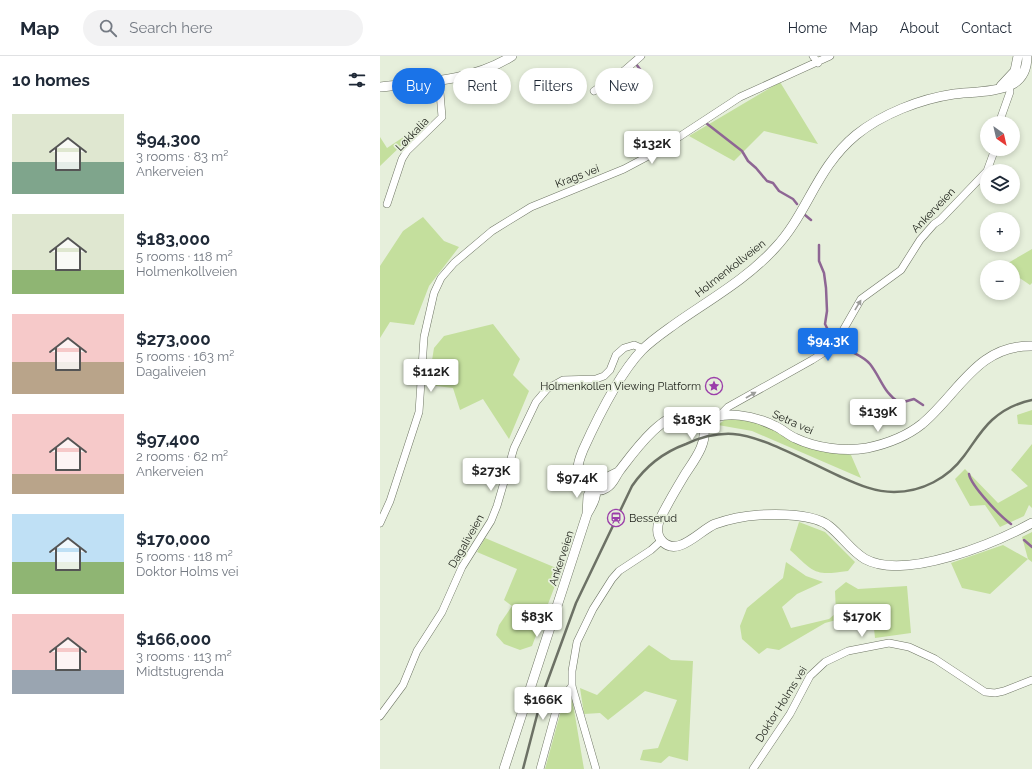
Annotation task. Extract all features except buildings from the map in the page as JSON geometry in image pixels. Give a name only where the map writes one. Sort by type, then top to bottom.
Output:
[{"type":"main road","points":[[445,79],[486,70],[512,56]]},
{"type":"main road","points":[[1009,83],[1024,59]]},
{"type":"main road","name":"Holmenkollveien","points":[[594,487],[584,480],[578,468],[584,449],[622,377],[643,349],[742,277],[771,253],[791,227],[811,191],[830,162],[843,147],[862,130],[885,117],[936,98],[998,88],[1009,83]]},
{"type":"main road","points":[[380,87],[392,86]]},
{"type":"main road","name":"Setra vei","points":[[702,422],[719,416],[736,415],[752,418],[775,426],[796,439],[818,445],[837,449],[867,448],[892,440],[922,424],[978,364],[993,354],[1019,345],[1032,346]]},
{"type":"main road","points":[[594,487],[618,472],[641,444],[672,417],[688,413],[702,422],[704,434],[702,444],[659,521],[657,530],[662,540],[672,546],[680,545],[714,525],[741,517],[759,515],[808,518],[829,526],[850,547],[867,560],[877,563],[899,565],[957,555],[989,544],[1032,524]]},
{"type":"main road","name":"Ankerveien","points":[[504,769],[587,514],[586,504],[594,487]]},
{"type":"street","points":[[594,91],[630,66],[641,56]]},
{"type":"street","points":[[813,56],[818,63]]},
{"type":"street","name":"Krags vei","points":[[380,523],[390,501],[418,417],[421,403],[424,337],[434,293],[441,278],[462,255],[492,231],[531,207],[630,166],[656,152],[740,98],[818,63],[830,56]]},
{"type":"street","points":[[1001,116],[1010,92],[1009,83]]},
{"type":"street","name":"Løkkalia","points":[[388,204],[402,159],[442,117],[441,104]]},
{"type":"street","name":"Ankerveien","points":[[719,416],[728,407],[834,346],[861,299],[901,270],[920,240],[980,178]]},
{"type":"street","name":"Dagaliveien","points":[[380,716],[403,685],[418,651],[442,612],[462,567],[491,520],[497,506],[514,448],[536,402],[547,390],[558,382],[569,379],[596,379],[604,376],[610,370],[616,355],[624,348],[634,345],[643,349]]},
{"type":"street","points":[[596,769],[572,686],[572,670],[577,642],[601,594],[619,571],[651,550],[662,540]]},
{"type":"street","name":"Doktor Holms vei","points":[[753,769],[790,714],[810,676],[825,662],[848,651],[868,646],[889,644],[909,647],[935,659],[985,692],[995,693],[1009,690],[1032,680]]},
{"type":"street","points":[[540,769],[557,707],[572,686]]},
{"type":"green space","points":[[780,82],[818,144],[764,131],[734,161],[689,136]]},
{"type":"green space","points":[[414,130],[420,134],[409,144],[405,142],[380,166],[380,137],[387,148]]},
{"type":"green space","points":[[423,217],[444,241],[459,247],[429,286],[414,325],[390,322],[380,338],[380,266],[403,231]]},
{"type":"green space","points":[[1032,249],[1032,283],[1030,285],[1020,278],[1020,260],[1013,260]]},
{"type":"green space","points":[[493,324],[520,359],[513,375],[529,391],[509,439],[483,399],[460,410],[453,388],[428,385],[434,348],[444,336]]},
{"type":"green space","points":[[1032,410],[1032,425],[1018,424],[1017,415]]},
{"type":"green space","points":[[727,418],[752,421],[836,453],[851,455],[861,478],[752,431],[718,425]]},
{"type":"green space","points":[[1032,444],[1032,508],[1029,505],[1024,516],[1000,527],[985,505],[970,506],[955,479],[965,469],[998,503],[1028,486],[1011,470]]},
{"type":"green space","points":[[799,522],[825,532],[855,562],[848,571],[821,573],[810,568],[790,550]]},
{"type":"green space","points":[[1032,532],[1032,562],[1028,559],[1022,537]]},
{"type":"green space","points":[[485,538],[561,570],[532,646],[520,650],[504,644],[496,635],[499,625],[512,606],[504,600],[517,569],[477,552]]},
{"type":"green space","points":[[1003,545],[1028,559],[990,594],[962,588],[951,563]]},
{"type":"green space","points":[[786,562],[806,576],[823,582],[797,594],[782,607],[791,628],[829,619],[836,613],[835,591],[846,582],[858,589],[907,586],[911,633],[875,638],[873,619],[850,622],[840,619],[825,623],[779,650],[767,648],[759,654],[742,639],[740,626],[747,608],[783,578]]},
{"type":"green space","points":[[649,645],[671,660],[693,661],[688,761],[669,756],[661,763],[640,760],[643,750],[658,748],[677,700],[645,691],[608,720],[600,713],[584,714],[580,688],[597,695]]},
{"type":"green space","points":[[572,698],[584,769],[545,769],[562,707]]},
{"type":"waterway","points":[[636,64],[639,68]]},
{"type":"waterway","points":[[706,123],[742,151],[748,161],[767,181],[773,183],[779,191],[793,199],[797,204]]},
{"type":"waterway","points":[[805,215],[811,220]]},
{"type":"waterway","points":[[819,245],[819,261],[824,273],[826,288],[827,311],[825,324],[832,338]]},
{"type":"waterway","points":[[841,345],[867,361],[874,369],[886,390],[900,403],[914,399],[923,405]]},
{"type":"waterway","points":[[969,474],[975,486],[1000,515],[1011,524]]},
{"type":"waterway","points":[[1024,540],[1032,547]]},
{"type":"railway","points":[[523,769],[542,696],[576,603],[632,486],[649,466],[670,451],[697,439],[715,435],[733,434],[745,436],[772,445],[866,487],[887,492],[904,491],[924,486],[942,477],[958,464],[992,420],[1010,407],[1032,400]]},
{"type":"place","name":"Holmenkollen Viewing Platform","points":[[714,386]]},
{"type":"place","name":"Besserud","points":[[616,518]]}]
